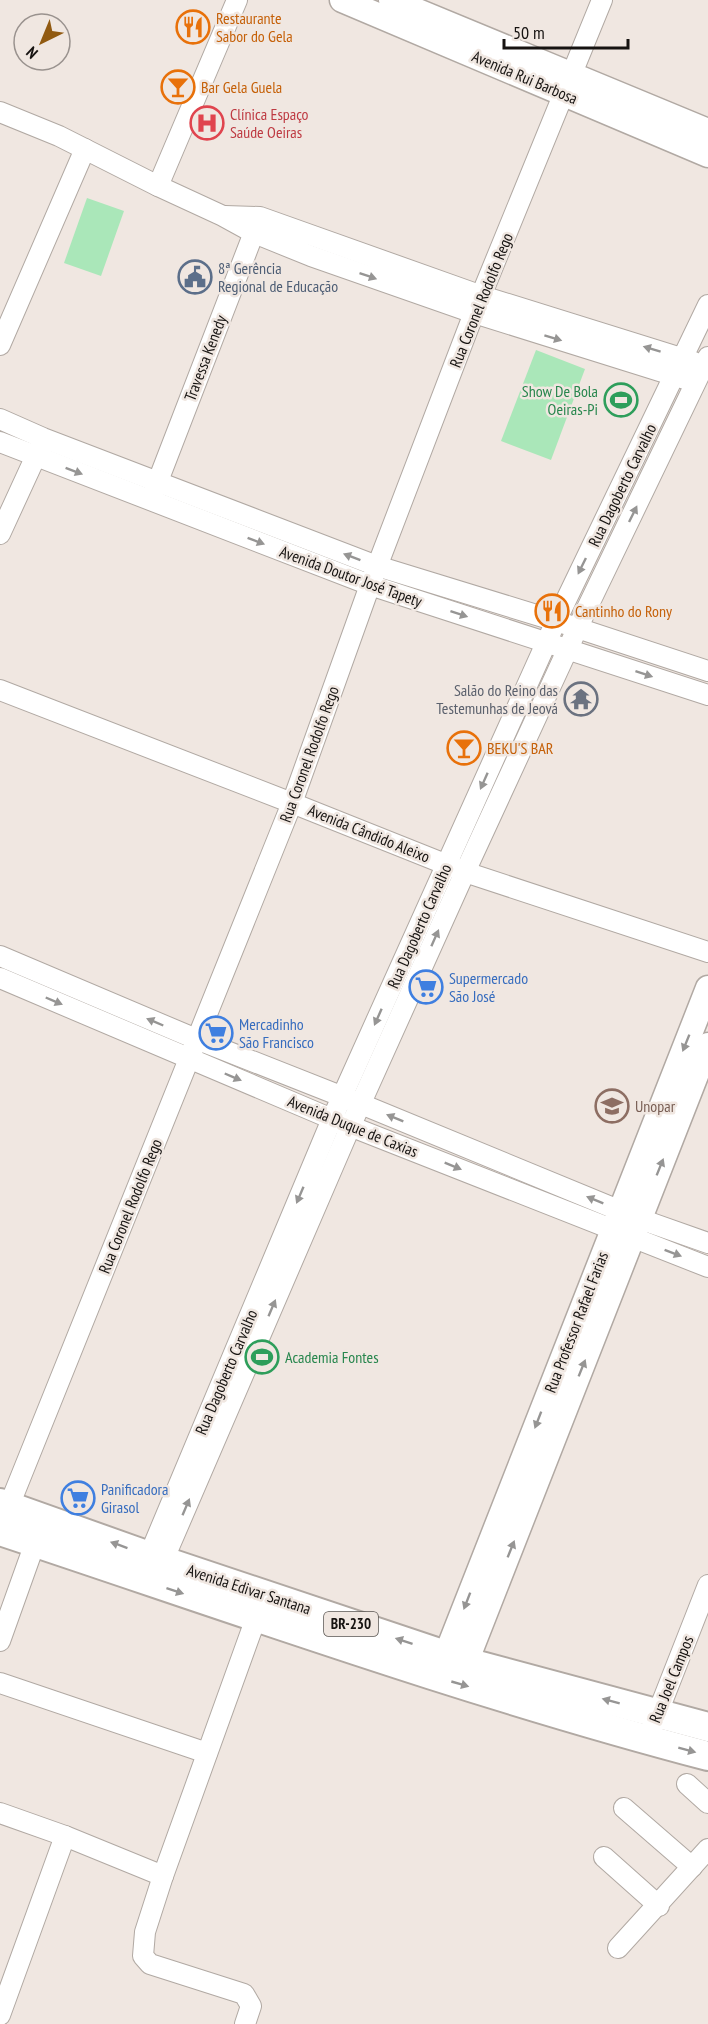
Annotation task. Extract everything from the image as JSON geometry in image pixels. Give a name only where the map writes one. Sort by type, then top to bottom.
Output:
[{"type":"highway","name":"Avenida Edivar Santana","points":[[3,1513],[35,1543],[448,1681],[658,1728],[708,1727]]},
{"type":"highway","name":"Avenida Edivar Santana","points":[[3,1513],[156,1558],[658,1728],[708,1756]]},
{"type":"main road","name":"Avenida Rui Barbosa","points":[[342,0],[568,84],[708,131]]},
{"type":"main road","name":"Avenida Rui Barbosa","points":[[391,0],[568,84],[708,155]]},
{"type":"main road","name":"Rua Professor Rafael Farias","points":[[456,1659],[626,1224],[708,988]]},
{"type":"main road","name":"Rua Professor Rafael Farias","points":[[626,1224],[708,1045]]},
{"type":"street","points":[[158,186],[237,0]]},
{"type":"street","name":"Rua Coronel Rodolfo Rego","points":[[3,1513],[292,803],[377,566],[478,305],[602,0]]},
{"type":"street","points":[[0,112],[59,136],[223,216],[257,225],[674,376],[705,372]]},
{"type":"street","points":[[0,345],[85,149]]},
{"type":"street","name":"Travessa Kenedy","points":[[154,491],[257,225]]},
{"type":"street","points":[[478,305],[683,358],[705,372]]},
{"type":"street","name":"Rua Dagoberto Carvalho","points":[[341,1122],[361,1104],[546,641],[708,305]]},
{"type":"street","name":"Rua Dagoberto Carvalho","points":[[156,1558],[341,1122],[342,1098],[705,372]]},
{"type":"street","name":"Avenida Doutor José Tapety","points":[[0,419],[39,447]]},
{"type":"street","name":"Avenida Doutor José Tapety","points":[[0,442],[39,447],[154,491],[377,566],[708,671]]},
{"type":"street","points":[[0,534],[39,447]]},
{"type":"street","name":"Avenida Doutor José Tapety","points":[[154,491],[370,585],[708,695]]},
{"type":"street","name":"Avenida Cândido Aleixo","points":[[0,690],[456,868],[708,952]]},
{"type":"street","name":"Avenida Duque de Caxias","points":[[0,956],[196,1039],[361,1104],[626,1224],[708,1267]]},
{"type":"street","name":"Avenida Duque de Caxias","points":[[0,978],[341,1122],[626,1224],[708,1243]]},
{"type":"street","points":[[0,1641],[35,1543]]},
{"type":"street","name":"Rua Joel Campos","points":[[658,1728],[708,1585]]},
{"type":"street","points":[[245,2024],[251,2006],[249,2000],[239,1991],[150,1964],[146,1961],[142,1951],[145,1932],[163,1876],[256,1618]]},
{"type":"street","name":"Rua Joel Campos","points":[[658,1728],[708,1622]]},
{"type":"street","points":[[0,1683],[207,1754]]},
{"type":"street","points":[[687,1784],[708,1803]]},
{"type":"street","points":[[624,1808],[692,1867]]},
{"type":"street","points":[[0,1812],[163,1876]]},
{"type":"street","points":[[0,2015],[65,1836]]},
{"type":"street","points":[[618,1948],[708,1849]]},
{"type":"street","points":[[603,1857],[658,1906]]},
{"type":"green space","points":[[87,198],[124,211],[101,276],[64,263]]},
{"type":"green space","points":[[536,350],[585,369],[551,460],[501,441]]},
{"type":"place","name":"Restaurante Sabor do Gela","points":[[193,27]]},
{"type":"place","name":"Bar Gela Guela","points":[[178,87]]},
{"type":"place","name":"Clínica Espaço Saúde Oeiras","points":[[207,123]]},
{"type":"place","name":"8ª Gerência Regional de Educação","points":[[195,277]]},
{"type":"place","name":"Show De Bola Oeiras-Pi","points":[[621,400]]},
{"type":"place","name":"Cantinho do Rony","points":[[552,611]]},
{"type":"place","name":"Salão do Reino das Testemunhas de Jeová","points":[[581,699]]},
{"type":"place","name":"BEKU'S BAR","points":[[464,748]]},
{"type":"place","name":"Supermercado São José","points":[[426,987]]},
{"type":"place","name":"Mercadinho São Francisco","points":[[216,1033]]},
{"type":"place","name":"Unopar","points":[[612,1106]]},
{"type":"place","name":"Academia Fontes","points":[[262,1357]]},
{"type":"place","name":"Panificadora Girasol","points":[[78,1498]]}]
